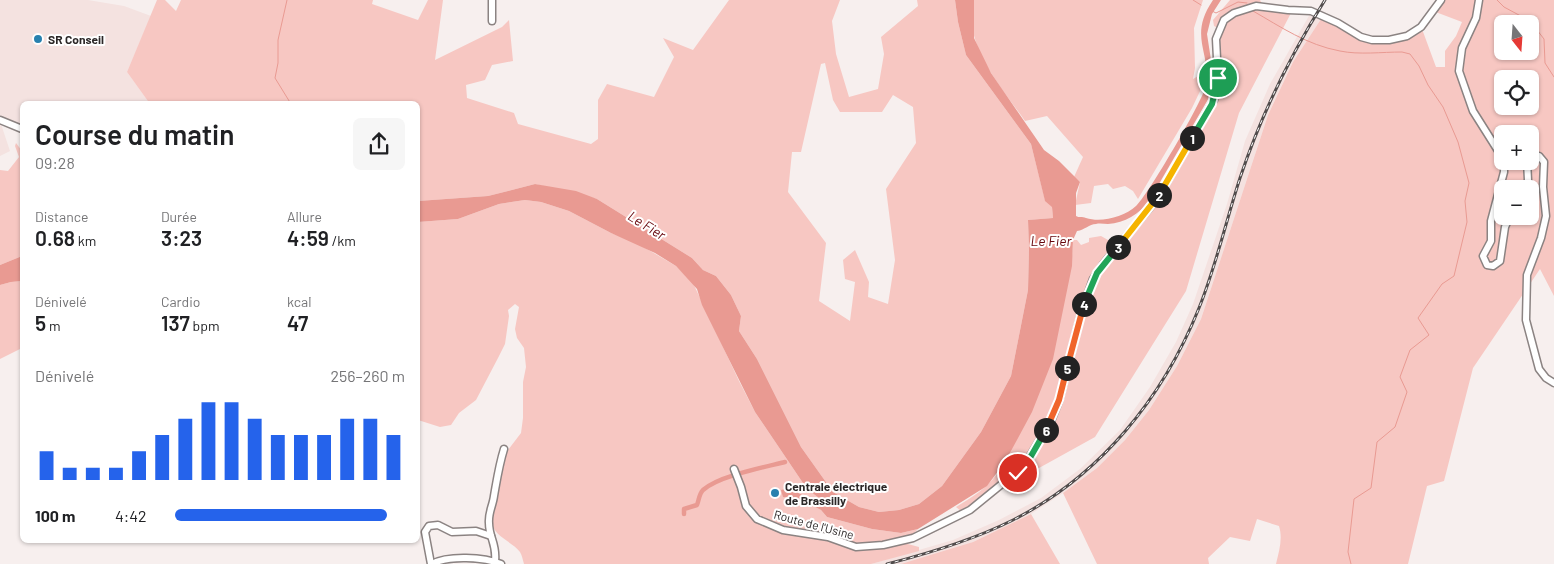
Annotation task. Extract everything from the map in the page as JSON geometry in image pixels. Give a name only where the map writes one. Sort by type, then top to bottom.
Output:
[{"type":"street","points":[[492,0],[492,21]]},
{"type":"street","name":"Route de l'Usine","points":[[736,473],[746,506],[757,519],[783,530],[828,537],[856,548],[884,545],[913,538],[970,510],[1024,466],[1051,421],[1059,400],[1082,310],[1093,279],[1104,263],[1157,200],[1212,104],[1218,83],[1216,38],[1224,20],[1234,13],[1256,6],[1310,11],[1338,23],[1361,37],[1384,41],[1399,39],[1411,34],[1424,24],[1441,0]]},
{"type":"street","points":[[1479,0],[1476,18],[1462,48],[1459,71],[1470,104],[1494,144]]},
{"type":"street","points":[[0,120],[20,128]]},
{"type":"street","points":[[1539,157],[1545,164],[1543,187],[1546,212],[1545,223],[1527,278],[1526,324],[1539,369],[1546,378],[1554,383]]},
{"type":"street","points":[[1494,210],[1491,221],[1492,241],[1483,256],[1484,262],[1489,266],[1495,266],[1500,261],[1505,225]]},
{"type":"street","points":[[492,536],[476,531],[452,532],[438,526],[429,526],[425,532],[431,564],[440,560],[469,558],[498,563],[489,517],[499,464],[504,449]]},
{"type":"shaded area","points":[[0,0],[88,0],[124,6],[151,16],[127,72],[148,101],[20,101],[20,132],[1,124],[10,151],[0,156]]},
{"type":"shaded area","points":[[157,0],[165,0],[176,11],[181,0],[373,0],[372,4],[418,20],[428,0],[443,0],[435,60],[502,27],[509,20],[513,61],[492,65],[485,80],[466,85],[467,98],[514,113],[518,124],[591,144],[598,139],[598,100],[607,84],[654,97],[674,57],[663,38],[693,50],[729,0],[840,0],[832,21],[836,54],[849,97],[878,89],[884,54],[881,37],[918,6],[917,0],[955,0],[966,55],[1031,144],[1045,200],[1052,206],[1053,218],[1028,220],[1028,290],[1011,376],[981,432],[942,486],[919,504],[899,510],[879,512],[859,507],[833,492],[801,447],[757,359],[739,331],[741,316],[731,295],[716,276],[703,270],[692,258],[597,199],[535,184],[488,196],[420,201],[420,101],[148,101],[127,72]],"holes":[[[825,63],[833,100],[840,112],[882,112],[893,95],[913,107],[916,143],[886,189],[895,260],[888,304],[868,297],[869,282],[855,250],[843,260],[845,279],[855,282],[850,321],[819,301],[826,243],[788,192],[792,152],[801,152],[821,64]]]},
{"type":"shaded area","points":[[974,0],[1203,0],[1194,28],[1195,68],[1193,79],[1200,75],[1202,76],[1202,87],[1192,108],[1138,199],[1133,191],[1125,186],[1113,189],[1108,184],[1094,186],[1091,203],[1075,205],[1080,182],[1074,177],[1083,157],[1047,116],[1025,121],[995,80],[978,48],[973,32]]},
{"type":"shaded area","points":[[1230,0],[1260,0],[1265,9],[1291,13],[1239,113],[1186,291],[1095,437],[1039,468],[1014,471],[962,512],[956,507],[993,479],[1004,464],[1015,442],[1060,313],[1069,277],[1073,240],[1077,240],[1081,245],[1089,242],[1089,238],[1101,236],[1122,248],[1215,102],[1221,79],[1218,40],[1220,29],[1214,26],[1213,20]]},
{"type":"shaded area","points":[[1440,0],[1554,0],[1554,296],[1540,269],[1473,368],[1444,481],[1427,486],[1408,564],[1276,564],[1281,540],[1279,526],[1257,519],[1250,541],[1230,537],[1208,558],[1209,564],[1097,564],[1063,493],[1097,468],[1125,440],[1149,410],[1177,366],[1201,319],[1268,115],[1293,62],[1321,19],[1360,38],[1382,44],[1407,38],[1422,29],[1436,67],[1445,67],[1445,51],[1456,36],[1462,22],[1433,11]]},
{"type":"shaded area","points":[[1310,14],[1321,19],[1293,62],[1268,115],[1201,319],[1177,366],[1149,410],[1125,440],[1097,468],[1031,514],[973,542],[939,554],[901,564],[871,564],[953,540],[999,520],[1041,498],[1080,469],[1120,430],[1150,387],[1176,342],[1193,304],[1227,204],[1245,141],[1270,84]]},
{"type":"shaded area","points":[[16,143],[20,148],[20,257],[0,265],[0,170],[8,171],[19,157],[15,146]]},
{"type":"shaded area","points":[[525,200],[541,202],[569,211],[611,233],[635,242],[676,266],[693,283],[755,412],[807,489],[819,498],[814,499],[787,488],[785,496],[797,498],[821,510],[827,517],[872,529],[901,533],[918,529],[904,543],[919,547],[919,551],[871,564],[524,564],[517,548],[495,531],[491,520],[505,454],[521,433],[523,418],[523,382],[526,367],[524,348],[517,338],[515,329],[519,307],[515,304],[508,310],[509,316],[505,344],[476,400],[459,413],[451,425],[440,427],[420,421],[420,222],[458,219],[499,204]]},
{"type":"shaded area","points":[[20,281],[20,349],[0,359],[0,285]]},
{"type":"shaded area","points":[[1031,514],[1060,564],[901,564],[973,542]]},
{"type":"water","name":"Le Fier","points":[[955,0],[974,0],[974,38],[991,73],[1044,150],[1059,161],[1080,182],[1076,193],[1076,216],[1098,220],[1119,216],[1136,206],[1151,186],[1185,129],[1202,97],[1207,76],[1201,35],[1202,25],[1213,0],[1221,0],[1212,14],[1207,34],[1213,73],[1210,96],[1149,201],[1141,210],[1126,220],[1108,224],[1094,224],[1077,231],[1073,240],[1072,266],[1053,359],[1032,412],[1005,462],[987,486],[918,529],[901,533],[872,529],[827,517],[821,510],[797,498],[783,497],[781,490],[796,492],[810,498],[819,498],[807,489],[755,412],[702,305],[697,289],[676,266],[655,253],[569,211],[541,202],[525,200],[499,204],[458,219],[420,222],[420,201],[488,196],[535,184],[576,191],[597,199],[692,258],[703,270],[716,276],[731,295],[741,316],[739,331],[757,359],[801,447],[833,492],[859,507],[879,512],[899,510],[919,504],[942,486],[981,432],[1011,376],[1028,290],[1028,220],[1053,218],[1052,207],[1045,201],[1031,144],[966,55]]},
{"type":"water","points":[[20,257],[20,281],[0,285],[0,265]]},
{"type":"waterway","points":[[287,0],[278,40],[278,63],[275,78],[289,101]]},
{"type":"waterway","points":[[1193,0],[1201,5]]},
{"type":"waterway","points":[[1497,0],[1504,7],[1530,21],[1544,39],[1545,63],[1554,77]]},
{"type":"waterway","points":[[1212,11],[1216,13],[1238,2],[1247,3]]},
{"type":"waterway","points":[[1253,11],[1295,35],[1328,48],[1355,53],[1402,52],[1410,54],[1443,107],[1458,142],[1469,183],[1465,201],[1467,222],[1454,276],[1442,284],[1418,318],[1429,335],[1410,350],[1400,377],[1407,392],[1395,427],[1377,442],[1371,488],[1354,499],[1348,552],[1351,564]]},
{"type":"waterway","points":[[684,514],[684,509],[697,505],[703,490],[719,480],[785,462]]},
{"type":"railway","points":[[887,564],[967,540],[1013,520],[1044,502],[1074,481],[1101,457],[1147,403],[1167,373],[1199,308],[1216,260],[1240,178],[1257,131],[1288,64],[1325,0]]},
{"type":"place","name":"SR Conseil","points":[[38,39]]},
{"type":"place","name":"Centrale électrique de Brassilly","points":[[775,493]]},
{"type":"route","points":[[1018,473],[1029,460],[1057,408],[1082,310],[1093,279],[1104,263],[1157,200],[1212,104],[1218,78]]}]
